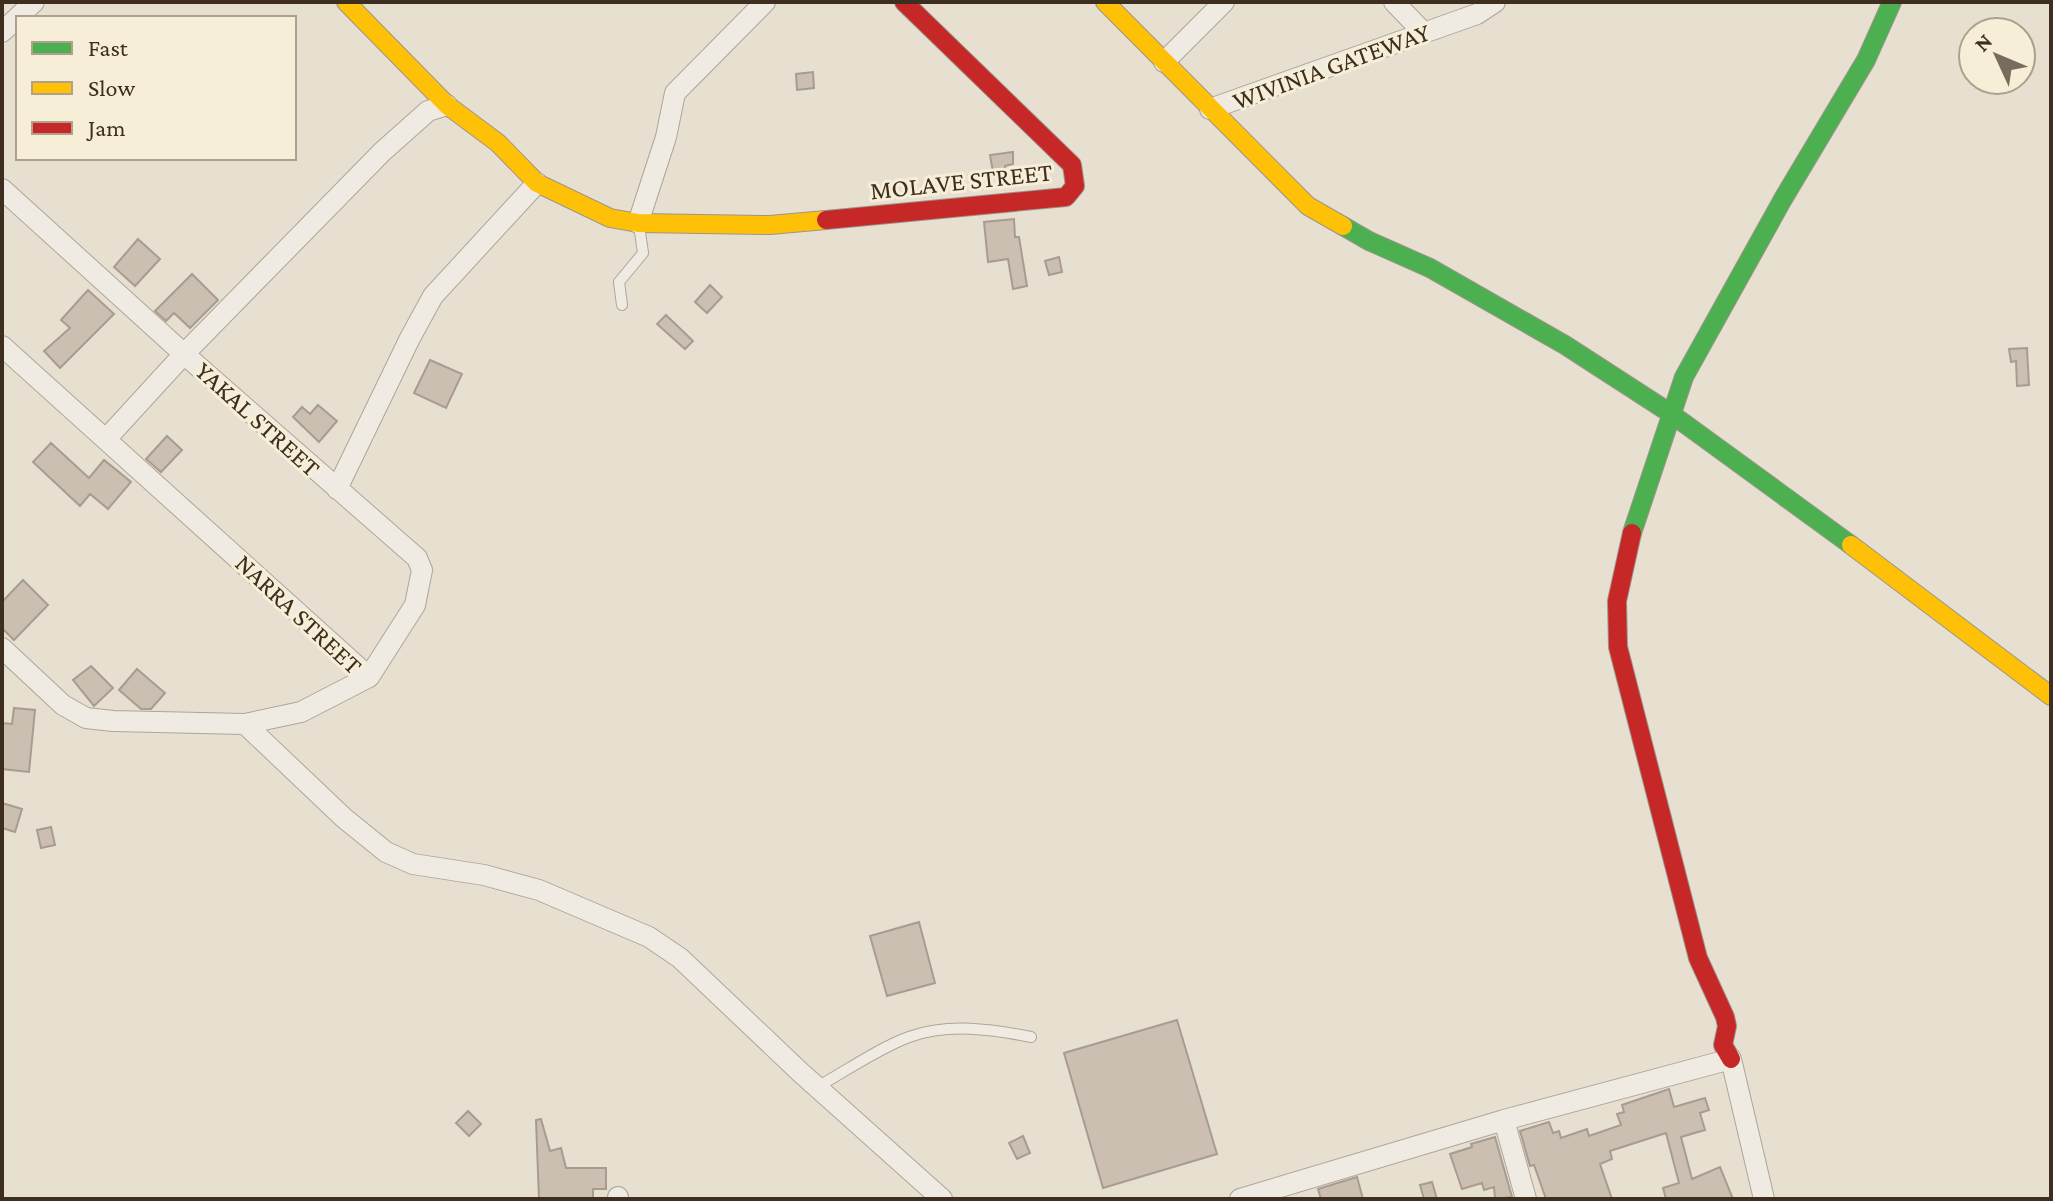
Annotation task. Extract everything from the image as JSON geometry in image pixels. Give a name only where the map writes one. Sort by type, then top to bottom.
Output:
[{"type":"street","points":[[19,16],[34,2]]},
{"type":"street","points":[[346,2],[447,105],[498,143],[537,183],[610,218],[638,223],[660,158],[675,93],[753,6]]},
{"type":"street","name":"MOLAVE STREET","points":[[638,223],[770,225],[1066,197],[1072,192],[1077,178],[1072,165],[904,2]]},
{"type":"street","points":[[1105,2],[1308,206],[1369,241],[1430,268],[1552,337],[1670,413],[1943,612],[2051,696]]},
{"type":"street","points":[[1164,62],[1224,2]]},
{"type":"street","points":[[1394,2],[1424,33]]},
{"type":"street","name":"WIVINIA GATEWAY","points":[[1210,109],[1477,14],[1495,2]]},
{"type":"street","points":[[1764,1199],[1731,1059],[1723,1045],[1727,1026],[1725,1017],[1698,958],[1618,647],[1617,601],[1624,559],[1640,501],[1689,367],[1783,199],[1866,60],[1892,2]]},
{"type":"street","points":[[107,438],[184,354],[382,152],[428,111],[447,105]]},
{"type":"street","points":[[337,489],[433,296],[537,183]]},
{"type":"street","name":"YAKAL STREET","points":[[4,195],[417,558],[422,570],[415,605],[369,677]]},
{"type":"street","name":"NARRA STREET","points":[[2,346],[369,677],[301,712],[245,724],[113,721],[86,718],[63,705],[2,648]]},
{"type":"street","points":[[245,724],[344,818],[386,852],[413,864],[484,875],[539,890],[649,937],[680,958],[942,1199]]},
{"type":"street","points":[[1240,1199],[1504,1120],[1731,1059]]},
{"type":"street","points":[[1504,1120],[1526,1199]]},
{"type":"lane","points":[[622,305],[619,282],[643,253],[638,223]]},
{"type":"lane","points":[[817,1087],[908,1038],[939,1030],[992,1029],[1031,1037]]},
{"type":"building","points":[[813,72],[814,88],[797,90],[796,74]]},
{"type":"building","points":[[1013,152],[1013,164],[1005,166],[1005,171],[993,172],[990,155]]},
{"type":"building","points":[[1014,219],[1015,237],[1019,237],[1027,286],[1013,289],[1008,259],[988,262],[984,222]]},
{"type":"building","points":[[138,239],[160,259],[135,286],[114,267]]},
{"type":"building","points":[[1059,257],[1062,272],[1049,275],[1045,261]]},
{"type":"building","points":[[192,274],[218,300],[190,328],[174,313],[166,321],[155,311]]},
{"type":"building","points":[[710,285],[722,297],[707,313],[695,302]]},
{"type":"building","points":[[88,290],[114,314],[60,368],[44,351],[70,328],[61,320]]},
{"type":"building","points":[[666,315],[693,341],[685,349],[657,324]]},
{"type":"building","points":[[2027,348],[2029,385],[2017,386],[2016,361],[2011,362],[2009,349]]},
{"type":"building","points":[[430,360],[462,374],[446,408],[414,393]]},
{"type":"building","points":[[318,405],[337,421],[319,442],[293,417],[302,407],[310,414]]},
{"type":"building","points":[[167,436],[182,450],[161,472],[146,459]]},
{"type":"building","points":[[51,443],[89,478],[104,460],[131,482],[108,509],[90,494],[80,506],[33,462]]},
{"type":"building","points":[[23,580],[48,605],[14,640],[2,628],[2,602]]},
{"type":"building","points":[[91,666],[113,688],[94,706],[73,680]]},
{"type":"building","points":[[137,669],[165,693],[151,709],[141,709],[119,690]]},
{"type":"building","points":[[14,708],[35,710],[29,772],[2,769],[2,723],[12,724]]},
{"type":"building","points":[[2,803],[22,809],[15,832],[2,828]]},
{"type":"building","points":[[51,827],[55,845],[41,848],[37,830]]},
{"type":"building","points":[[919,922],[935,983],[887,996],[870,936]]},
{"type":"building","points":[[1177,1020],[1217,1154],[1103,1188],[1064,1053]]},
{"type":"building","points":[[1669,1089],[1674,1107],[1705,1098],[1709,1110],[1700,1113],[1705,1130],[1681,1137],[1692,1179],[1720,1167],[1733,1199],[1666,1199],[1663,1188],[1679,1183],[1666,1133],[1610,1151],[1612,1159],[1600,1164],[1612,1199],[1546,1199],[1534,1165],[1530,1166],[1520,1131],[1549,1122],[1553,1133],[1559,1131],[1561,1138],[1587,1129],[1589,1136],[1621,1125],[1617,1114],[1624,1112],[1622,1105]]},
{"type":"building","points":[[468,1111],[481,1124],[469,1136],[456,1123]]},
{"type":"building","points":[[541,1119],[550,1151],[561,1148],[566,1168],[606,1168],[606,1189],[593,1189],[593,1199],[539,1199],[536,1120]]},
{"type":"building","points":[[1023,1136],[1030,1153],[1017,1159],[1009,1143]]},
{"type":"building","points":[[1495,1137],[1512,1197],[1495,1199],[1494,1187],[1484,1190],[1482,1183],[1462,1189],[1450,1154]]},
{"type":"building","points":[[1357,1177],[1363,1199],[1321,1199],[1318,1189]]},
{"type":"building","points":[[1432,1182],[1437,1199],[1424,1199],[1420,1185]]},
{"type":"traffic: fast","points":[[1632,533],[1684,377],[1783,199],[1866,60],[1892,2]]},
{"type":"traffic: fast","points":[[1343,226],[1430,268],[1565,345],[1670,413],[1851,545]]},
{"type":"traffic: slow","points":[[346,2],[447,105],[498,143],[537,183],[610,218],[638,223],[770,225],[826,220]]},
{"type":"traffic: slow","points":[[1105,2],[1308,206],[1343,226]]},
{"type":"traffic: slow","points":[[1851,545],[2051,696]]},
{"type":"traffic: jam","points":[[826,220],[1066,197],[1075,186],[1072,165],[904,2]]},
{"type":"traffic: jam","points":[[1632,533],[1617,601],[1618,647],[1698,958],[1725,1017],[1727,1026],[1723,1045],[1731,1059]]}]
